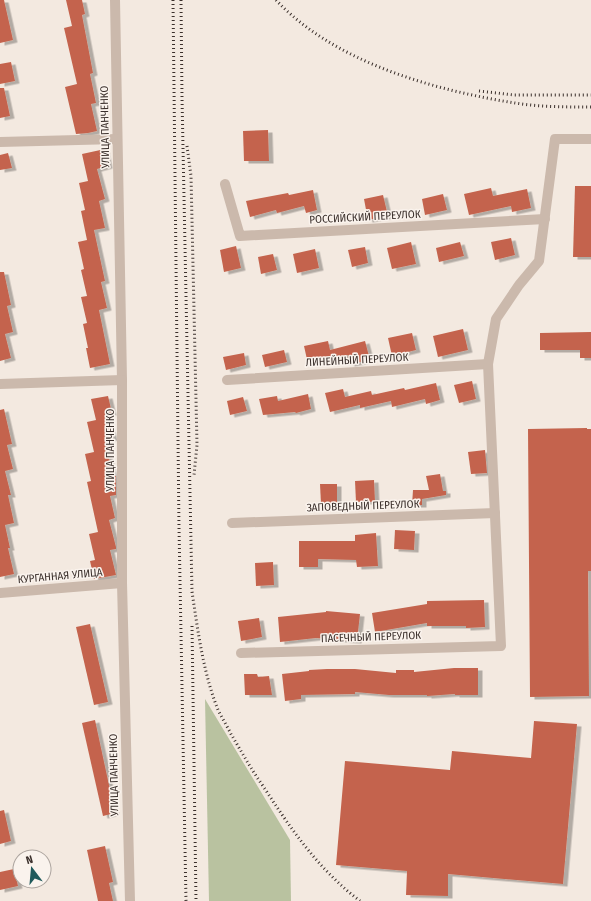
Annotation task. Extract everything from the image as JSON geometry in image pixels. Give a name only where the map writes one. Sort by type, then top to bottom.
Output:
[{"type":"street","name":"УЛИЦА ПАНЧЕНКО","points":[[115,0],[122,380],[122,584],[130,901]]},
{"type":"street","points":[[0,142],[117,139]]},
{"type":"street","points":[[495,513],[488,364],[496,319],[519,285],[539,261],[555,139],[591,139]]},
{"type":"street","name":"РОССИЙСКИЙ ПЕРЕУЛОК","points":[[225,184],[240,236],[545,219]]},
{"type":"street","name":"ЛИНЕЙНЫЙ ПЕРЕУЛОК","points":[[227,380],[488,364]]},
{"type":"street","points":[[0,384],[122,380]]},
{"type":"street","name":"ЗАПОВЕДНЫЙ ПЕРЕУЛОК","points":[[232,523],[495,513]]},
{"type":"street","name":"ПАСЕЧНЫЙ ПЕРЕУЛОК","points":[[241,653],[501,646],[495,513]]},
{"type":"street","name":"КУРГАННАЯ УЛИЦА","points":[[0,593],[122,584]]},
{"type":"green space","points":[[205,699],[290,840],[291,901],[209,901]]},
{"type":"building","points":[[0,0],[4,0],[13,40],[0,43]]},
{"type":"building","points":[[66,0],[82,0],[85,14],[82,15],[93,73],[90,74],[96,103],[91,104],[97,131],[88,133],[76,134],[65,87],[77,84],[64,28],[72,26]]},
{"type":"building","points":[[11,62],[15,81],[0,84],[0,64]]},
{"type":"building","points":[[0,88],[4,88],[10,116],[0,118]]},
{"type":"building","points":[[268,130],[269,161],[244,161],[243,131]]},
{"type":"building","points":[[105,149],[108,166],[97,169],[105,199],[99,201],[105,228],[94,230],[105,281],[101,282],[107,308],[99,310],[110,364],[90,368],[83,324],[87,323],[81,297],[87,296],[81,270],[84,269],[78,242],[87,240],[81,211],[85,210],[79,183],[88,181],[82,154]]},
{"type":"building","points":[[8,153],[12,168],[0,170],[0,155]]},
{"type":"building","points":[[575,186],[591,186],[591,257],[573,257]]},
{"type":"building","points":[[491,188],[493,196],[527,189],[531,208],[512,212],[511,206],[469,215],[464,194]]},
{"type":"building","points":[[313,190],[317,210],[306,213],[304,206],[277,213],[276,210],[250,217],[246,201]]},
{"type":"building","points":[[443,194],[447,210],[425,215],[422,199]]},
{"type":"building","points":[[383,195],[388,216],[368,220],[364,199]]},
{"type":"building","points":[[511,238],[515,255],[495,260],[491,242]]},
{"type":"building","points":[[411,242],[416,264],[392,269],[387,248]]},
{"type":"building","points":[[460,242],[464,256],[439,262],[436,248]]},
{"type":"building","points":[[236,246],[241,268],[224,272],[220,250]]},
{"type":"building","points":[[365,247],[368,263],[352,267],[348,250]]},
{"type":"building","points":[[315,249],[319,268],[297,273],[293,254]]},
{"type":"building","points":[[273,254],[277,270],[261,274],[258,257]]},
{"type":"building","points":[[0,272],[4,272],[11,305],[7,306],[13,332],[5,334],[11,358],[0,361]]},
{"type":"building","points":[[463,329],[468,350],[438,357],[433,336]]},
{"type":"building","points":[[591,332],[591,358],[580,358],[580,350],[540,350],[540,333]]},
{"type":"building","points":[[412,333],[416,350],[392,356],[388,338]]},
{"type":"building","points":[[328,341],[330,350],[365,341],[370,360],[350,364],[348,355],[308,364],[304,346]]},
{"type":"building","points":[[284,350],[287,362],[265,367],[262,355]]},
{"type":"building","points":[[244,353],[246,365],[226,370],[223,357]]},
{"type":"building","points":[[472,381],[476,399],[459,403],[454,385]]},
{"type":"building","points":[[436,383],[440,400],[426,404],[425,399],[392,407],[391,401],[360,408],[360,405],[330,412],[325,393],[343,389],[345,397],[371,391],[372,395]]},
{"type":"building","points":[[308,394],[311,409],[296,413],[263,415],[259,399],[277,396],[278,401]]},
{"type":"building","points":[[108,396],[112,413],[107,414],[113,438],[105,440],[113,476],[116,476],[116,495],[110,496],[115,518],[109,520],[116,547],[116,549],[110,550],[116,575],[94,579],[90,561],[95,560],[89,534],[98,532],[87,482],[91,481],[85,454],[94,452],[87,422],[96,420],[91,399]]},
{"type":"building","points":[[243,397],[247,411],[230,415],[227,401]]},
{"type":"building","points":[[4,409],[12,444],[7,445],[13,469],[5,471],[11,495],[8,495],[14,523],[5,525],[10,548],[8,548],[14,574],[0,577],[0,410]]},
{"type":"building","points":[[528,429],[591,429],[591,571],[588,571],[589,696],[530,697]]},
{"type":"building","points":[[485,450],[487,473],[471,474],[468,452]]},
{"type":"building","points":[[440,474],[443,491],[446,491],[446,495],[422,499],[422,505],[412,505],[413,490],[429,490],[426,476]]},
{"type":"building","points":[[374,480],[375,502],[356,502],[355,481]]},
{"type":"building","points":[[320,484],[337,484],[337,504],[321,504]]},
{"type":"building","points":[[395,530],[415,531],[414,550],[394,549]]},
{"type":"building","points":[[376,533],[378,566],[357,567],[356,560],[318,559],[318,567],[299,567],[299,541],[355,541],[355,535]]},
{"type":"building","points":[[273,562],[274,585],[256,586],[255,563]]},
{"type":"building","points":[[484,600],[485,627],[466,628],[466,626],[427,626],[427,623],[375,632],[372,613],[427,604],[427,601]]},
{"type":"building","points":[[326,611],[360,614],[357,641],[316,638],[280,642],[278,617]]},
{"type":"building","points":[[259,618],[262,637],[241,641],[238,621]]},
{"type":"building","points":[[90,624],[108,702],[94,705],[76,627]]},
{"type":"building","points":[[454,668],[478,668],[478,695],[455,694],[427,696],[355,692],[355,694],[301,695],[301,699],[285,701],[282,674],[327,669],[355,669],[396,673],[396,670],[414,670],[414,672]]},
{"type":"building","points":[[244,674],[257,674],[258,677],[269,676],[272,695],[245,695]]},
{"type":"building","points":[[95,720],[115,813],[103,816],[82,723]]},
{"type":"building","points":[[534,721],[577,724],[563,884],[448,874],[448,896],[406,895],[407,871],[336,865],[345,761],[450,770],[452,751],[531,758]]},
{"type":"building","points":[[4,810],[11,841],[0,844],[0,811]]},
{"type":"building","points":[[105,846],[113,882],[109,883],[113,901],[98,901],[87,850]]},
{"type":"building","points":[[12,869],[12,887],[0,890],[0,872]]},
{"type":"railway","points":[[173,0],[179,527],[186,901]]},
{"type":"railway","points":[[181,0],[192,592],[196,622],[208,681],[218,710],[231,734],[254,773],[306,848],[331,876],[360,901]]},
{"type":"railway","points":[[276,0],[300,22],[326,40],[355,56],[386,70],[451,90],[515,103],[543,106],[591,107]]},
{"type":"railway","points":[[479,91],[514,95],[591,95]]},
{"type":"railway","points":[[187,146],[191,176],[197,445],[194,475]]},
{"type":"railway","points":[[192,626],[196,901]]}]
